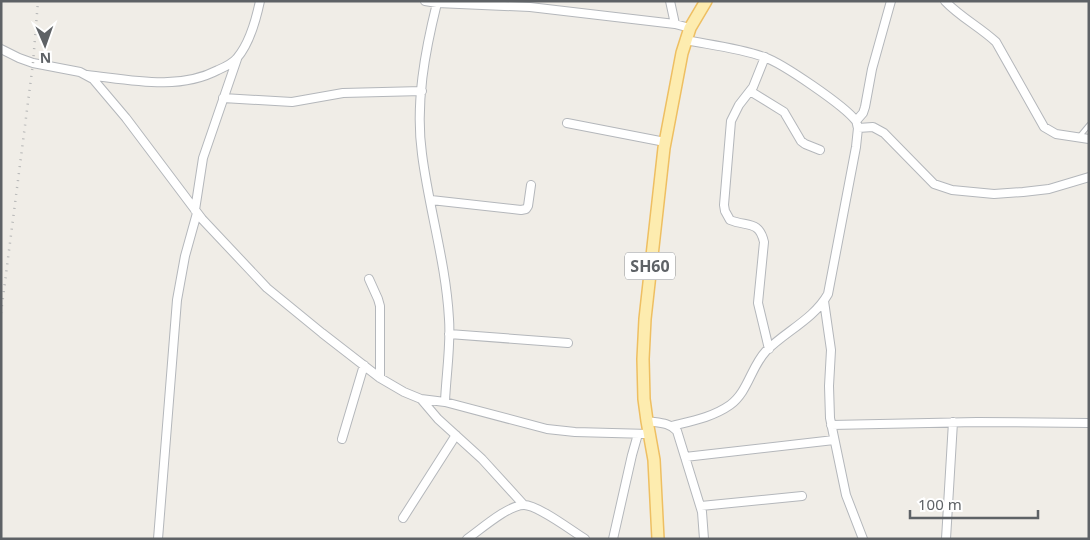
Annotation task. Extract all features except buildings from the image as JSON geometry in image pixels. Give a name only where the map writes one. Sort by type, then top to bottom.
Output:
[{"type":"main road","name":"SH60","points":[[658,539],[654,460],[644,434],[647,421],[643,359],[645,319],[665,142],[685,40],[706,1]]},
{"type":"street","points":[[158,539],[177,300],[196,212],[203,158],[237,59],[257,15],[260,1]]},
{"type":"street","points":[[425,1],[437,4],[530,4],[675,24],[690,28]]},
{"type":"street","points":[[670,1],[675,24]]},
{"type":"street","points":[[647,421],[672,426],[712,415],[732,404],[744,389],[760,360],[769,349],[781,337],[808,317],[828,294],[857,125],[865,107],[872,69],[891,1]]},
{"type":"street","points":[[945,1],[996,42],[1044,127],[1056,134],[1089,139]]},
{"type":"street","points":[[437,4],[428,39],[420,107],[421,153],[431,200],[448,307],[449,334],[445,402]]},
{"type":"street","points":[[685,40],[744,51],[776,61],[821,91],[857,125],[873,128],[884,133],[934,184],[952,190],[994,194],[1049,189],[1089,177]]},
{"type":"street","points":[[1,49],[33,63],[86,74],[173,83],[190,81],[214,72],[237,59]]},
{"type":"street","points":[[765,57],[750,91],[739,105],[731,122],[725,211],[730,220],[754,226],[762,234],[764,242],[758,303],[769,349]]},
{"type":"street","points":[[86,74],[126,118],[196,212],[267,288],[380,378],[404,392],[421,399],[445,402],[547,429],[575,432],[644,434],[632,455],[620,516],[613,539]]},
{"type":"street","points":[[223,98],[292,102],[343,93],[422,91]]},
{"type":"street","points":[[750,91],[784,112],[805,144],[820,150]]},
{"type":"street","points":[[567,122],[665,142]]},
{"type":"street","points":[[431,200],[521,210],[526,209],[528,206],[531,185]]},
{"type":"street","points":[[369,279],[380,306],[380,378]]},
{"type":"street","points":[[824,300],[831,350],[829,406],[831,425],[846,495],[863,539]]},
{"type":"street","points":[[449,334],[568,343]]},
{"type":"street","points":[[342,439],[364,365]]},
{"type":"street","points":[[421,399],[523,504],[538,509],[585,539]]},
{"type":"street","points":[[831,425],[953,422],[1089,422]]},
{"type":"street","points":[[946,539],[953,422]]},
{"type":"street","points":[[672,426],[677,431],[701,506],[704,539]]},
{"type":"street","points":[[403,518],[456,435]]},
{"type":"street","points":[[685,457],[834,440]]},
{"type":"street","points":[[701,506],[802,496]]},
{"type":"street","points":[[467,539],[513,507],[523,504]]},
{"type":"lane","points":[[1079,137],[1089,125]]},
{"type":"railway","points":[[1,313],[33,63],[38,1]]}]
